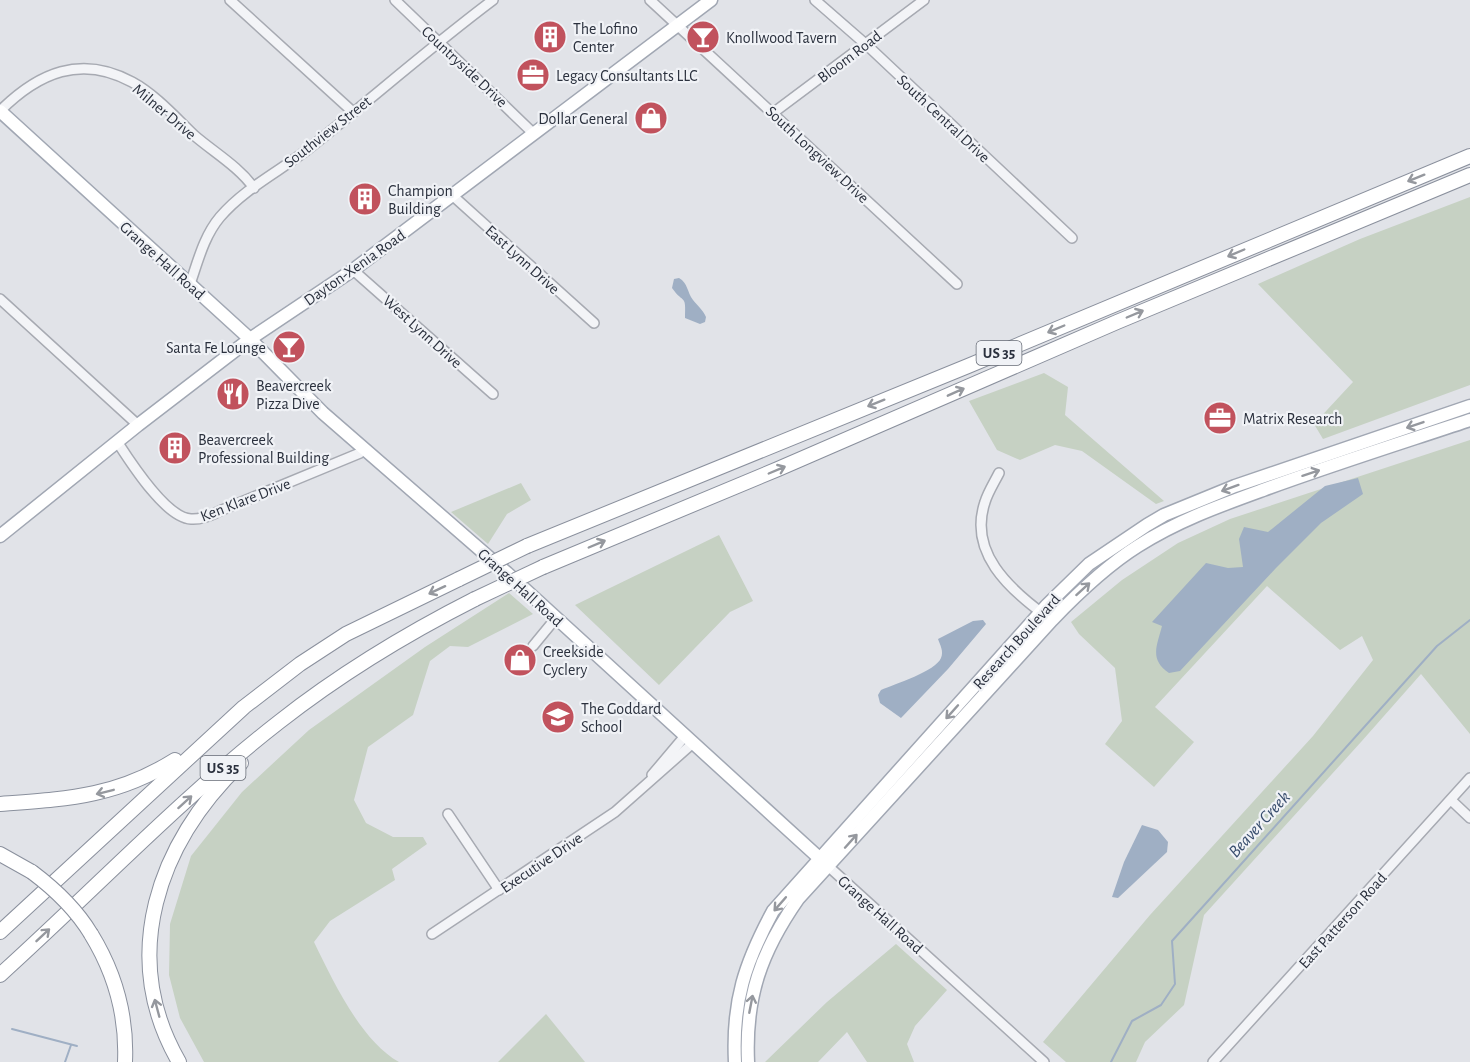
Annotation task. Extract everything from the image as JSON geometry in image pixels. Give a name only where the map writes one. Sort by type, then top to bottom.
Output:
[{"type":"highway","name":"US 35","points":[[0,941],[232,725],[335,649],[366,628],[414,601],[527,546],[1470,156]]},
{"type":"highway","name":"US 35","points":[[0,975],[183,804],[270,728],[338,678],[437,618],[543,567],[1470,175]]},
{"type":"highway","points":[[0,932],[244,707],[300,664],[346,634],[414,601]]},
{"type":"highway","points":[[179,1062],[168,1041],[158,1011],[151,981],[150,951],[152,918],[159,888],[169,861],[185,832],[211,796],[247,758],[319,699],[437,618]]},
{"type":"highway","points":[[0,804],[78,797],[110,791],[151,775],[196,750]]},
{"type":"highway","points":[[0,854],[32,872],[63,897],[91,934],[108,966],[117,992],[123,1027],[125,1062]]},
{"type":"main road","name":"Dayton-Xenia Road","points":[[1,533],[250,339],[353,270],[711,0]]},
{"type":"main road","name":"Grange Hall Road","points":[[0,111],[250,339],[323,413],[556,618],[824,862]]},
{"type":"main road","name":"Research Boulevard","points":[[748,1062],[748,1018],[766,951],[779,926],[824,862],[1041,612],[1089,564],[1164,515],[1235,486],[1470,406]]},
{"type":"main road","name":"Research Boulevard","points":[[735,1062],[734,1036],[744,975],[754,947],[773,911],[824,862],[1052,620],[1107,568],[1137,546],[1194,516],[1288,481],[1470,420]]},
{"type":"street","points":[[230,0],[353,112]]},
{"type":"street","name":"Countryside Drive","points":[[395,0],[534,134]]},
{"type":"street","name":"Southview Street","points":[[190,284],[206,239],[227,209],[306,150],[493,0]]},
{"type":"street","name":"South Longview Drive","points":[[650,0],[957,284]]},
{"type":"street","name":"South Central Drive","points":[[815,0],[1072,238]]},
{"type":"street","name":"Bloom Road","points":[[774,113],[924,0]]},
{"type":"street","name":"Milner Drive","points":[[0,111],[25,88],[54,73],[82,69],[113,74],[132,82],[145,92],[215,154],[242,172],[254,188]]},
{"type":"street","name":"East Lynn Drive","points":[[452,195],[594,323]]},
{"type":"street","name":"West Lynn Drive","points":[[353,270],[493,394]]},
{"type":"street","points":[[0,299],[138,425]]},
{"type":"street","name":"Ken Klare Drive","points":[[118,443],[166,505],[180,516],[190,519],[201,518],[222,510],[364,450]]},
{"type":"street","points":[[999,473],[988,494],[982,515],[981,535],[984,547],[1000,575],[1052,620]]},
{"type":"street","points":[[533,646],[556,618]]},
{"type":"street","name":"Executive Drive","points":[[432,934],[615,812],[646,785],[689,740]]},
{"type":"street","name":"East Patterson Road","points":[[1213,1062],[1470,778]]},
{"type":"street","points":[[1451,800],[1470,818]]},
{"type":"street","points":[[448,814],[499,890]]},
{"type":"street","name":"Grange Hall Road","points":[[824,862],[1044,1062]]},
{"type":"green space","points":[[1470,197],[1470,385],[1323,439],[1314,424],[1353,382],[1258,284],[1360,239]]},
{"type":"green space","points":[[1044,373],[1068,387],[1065,415],[1164,501],[1156,504],[1082,451],[1055,445],[1020,460],[997,450],[969,401]]},
{"type":"green space","points":[[1470,440],[1470,734],[1421,674],[1204,915],[1184,1005],[1145,1042],[1136,1062],[1066,1062],[1043,1042],[1150,915],[1313,736],[1373,660],[1362,636],[1340,650],[1267,586],[1155,707],[1194,742],[1154,787],[1105,744],[1122,721],[1115,668],[1079,634],[1071,622],[1122,580],[1178,543],[1230,519]]},
{"type":"green space","points":[[521,483],[531,500],[507,514],[488,544],[451,512]]},
{"type":"green space","points":[[719,535],[753,601],[730,612],[659,685],[575,605]]},
{"type":"green space","points":[[509,593],[533,614],[468,647],[450,646],[430,661],[413,715],[368,747],[354,800],[366,823],[393,837],[423,837],[427,844],[392,869],[395,880],[330,921],[314,942],[339,992],[360,1025],[372,1040],[399,1062],[204,1062],[180,1018],[169,975],[170,924],[191,856],[242,792],[309,730],[425,647]]},
{"type":"green space","points":[[896,944],[947,990],[915,1026],[907,1044],[914,1062],[867,1062],[847,1032],[818,1062],[765,1062],[827,1002]]},
{"type":"green space","points":[[546,1014],[585,1062],[498,1062]]},
{"type":"water","points":[[679,278],[705,315],[705,322],[700,324],[685,318],[684,302],[672,288],[674,279]]},
{"type":"water","points":[[1358,478],[1363,494],[1321,523],[1180,671],[1169,673],[1163,668],[1156,652],[1162,626],[1152,622],[1206,563],[1228,568],[1243,567],[1239,539],[1244,527],[1268,532],[1325,486]]},
{"type":"water","points":[[983,620],[986,624],[948,669],[901,718],[880,703],[878,695],[881,690],[924,672],[938,663],[942,653],[938,639],[973,621]]},
{"type":"water","points":[[1142,825],[1158,830],[1168,842],[1167,852],[1118,898],[1112,897],[1124,862]]},
{"type":"waterway","name":"Beaver Creek","points":[[1111,1062],[1132,1021],[1161,1005],[1175,984],[1172,941],[1437,646],[1470,620]]},
{"type":"waterway","points":[[12,1029],[77,1046]]},
{"type":"waterway","points":[[65,1062],[71,1045]]},
{"type":"place","name":"The Lofino Center","points":[[550,37]]},
{"type":"place","name":"Knollwood Tavern","points":[[703,37]]},
{"type":"place","name":"Legacy Consultants LLC","points":[[533,75]]},
{"type":"place","name":"Dollar General","points":[[651,118]]},
{"type":"place","name":"Champion Building","points":[[365,199]]},
{"type":"place","name":"Santa Fe Lounge","points":[[289,347]]},
{"type":"place","name":"Beavercreek Pizza Dive","points":[[233,394]]},
{"type":"place","name":"Matrix Research","points":[[1220,418]]},
{"type":"place","name":"Beavercreek Professional Building","points":[[175,448]]},
{"type":"place","name":"Creekside Cyclery","points":[[520,660]]},
{"type":"place","name":"The Goddard School","points":[[558,717]]}]
